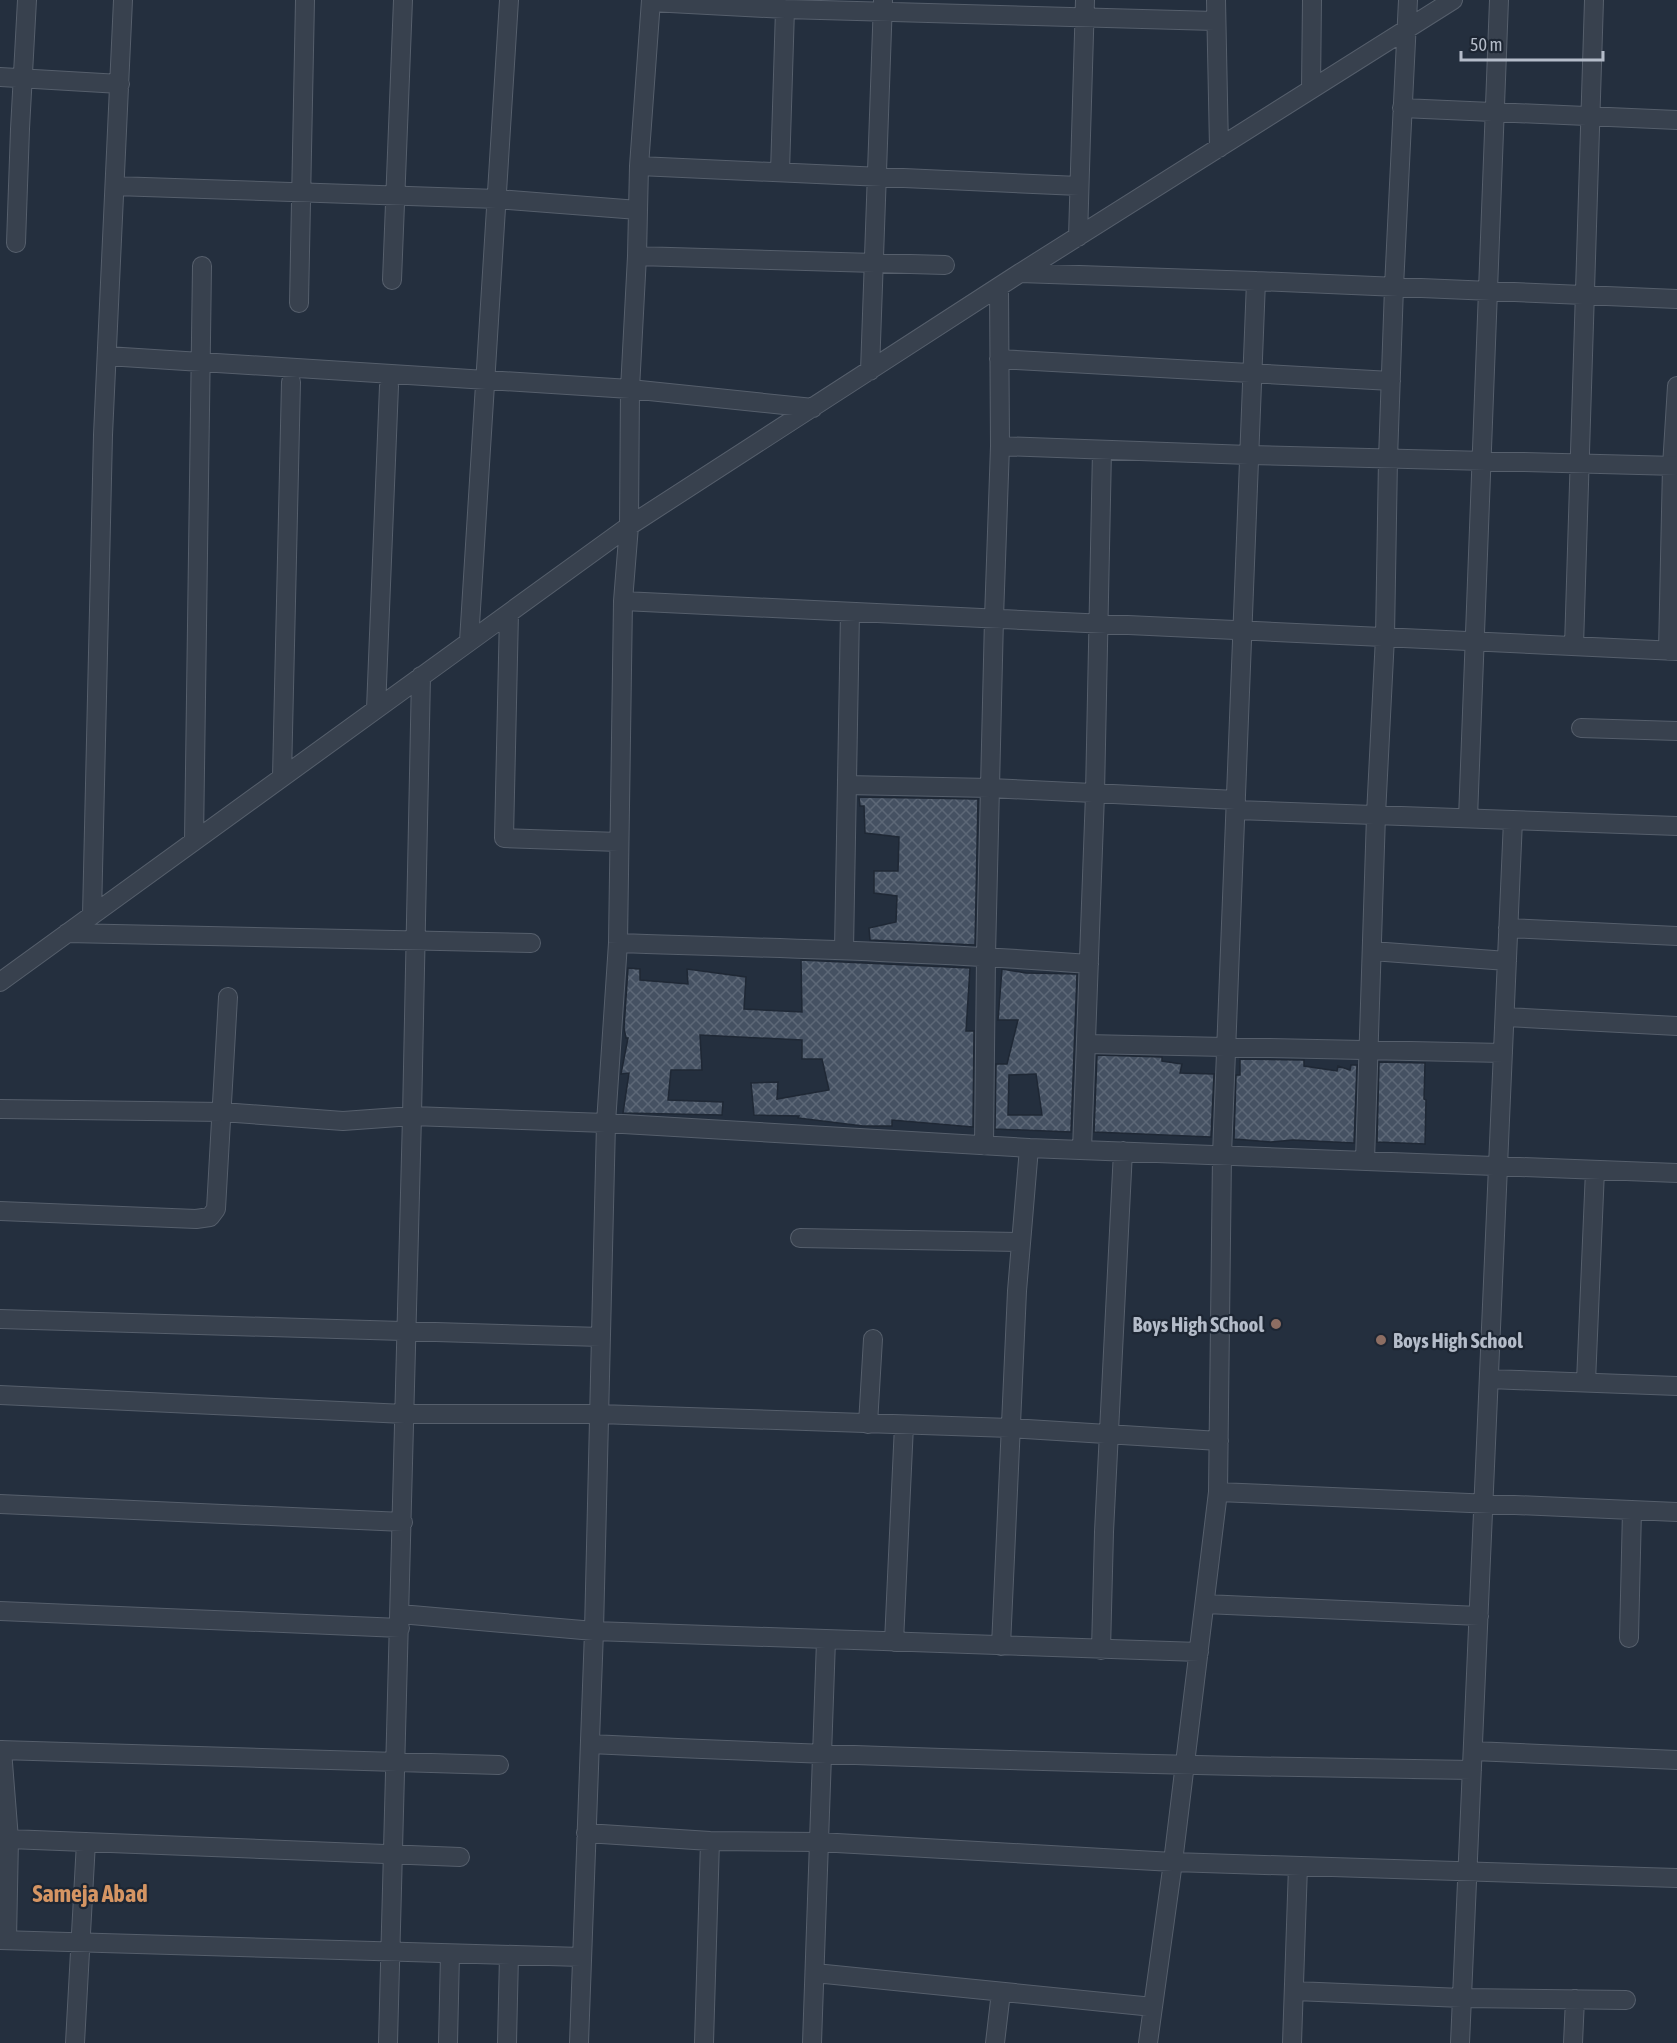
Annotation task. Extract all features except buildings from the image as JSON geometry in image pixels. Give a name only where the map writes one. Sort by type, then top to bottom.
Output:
[{"type":"street","points":[[16,243],[27,0]]},
{"type":"street","points":[[92,915],[104,435],[123,0]]},
{"type":"street","points":[[299,303],[305,0]]},
{"type":"street","points":[[392,280],[403,0]]},
{"type":"street","points":[[469,641],[509,0]]},
{"type":"street","points":[[1216,0],[1219,148]]},
{"type":"street","points":[[1311,89],[1312,0]]},
{"type":"street","points":[[1365,1161],[1376,815],[1385,637],[1394,287],[1408,0]]},
{"type":"street","points":[[0,982],[629,526],[1020,273],[1453,0]]},
{"type":"street","points":[[1468,818],[1499,0]]},
{"type":"street","points":[[1574,646],[1594,0]]},
{"type":"street","points":[[579,2043],[594,1631],[606,1123],[618,943],[623,601],[629,526],[630,389],[639,166],[651,1],[739,3],[785,9],[882,6],[1085,9],[1215,21]]},
{"type":"street","points":[[870,371],[882,6]]},
{"type":"street","points":[[780,172],[785,9]]},
{"type":"street","points":[[1078,237],[1085,9]]},
{"type":"street","points":[[0,77],[120,84]]},
{"type":"street","points":[[1402,108],[1677,120]]},
{"type":"street","points":[[639,166],[1079,186]]},
{"type":"street","points":[[115,186],[497,199],[638,210]]},
{"type":"street","points":[[637,256],[945,265]]},
{"type":"street","points":[[194,841],[202,266]]},
{"type":"street","points":[[1020,273],[1677,299]]},
{"type":"street","points":[[1148,2043],[1173,1862],[1218,1492],[1222,1155],[1256,281]]},
{"type":"street","points":[[984,1146],[986,956],[1000,446],[999,287]]},
{"type":"street","points":[[107,357],[630,389],[813,408]]},
{"type":"street","points":[[999,359],[1391,381]]},
{"type":"street","points":[[282,777],[291,382]]},
{"type":"street","points":[[376,709],[389,386]]},
{"type":"street","points":[[623,601],[1673,651],[1677,386]]},
{"type":"street","points":[[1000,446],[1675,466]]},
{"type":"street","points":[[1082,1150],[1100,624],[1102,450]]},
{"type":"street","points":[[844,950],[850,612]]},
{"type":"street","points":[[509,613],[504,838],[620,842]]},
{"type":"street","points":[[388,2043],[397,1762],[421,676]]},
{"type":"street","points":[[1581,728],[1677,731]]},
{"type":"street","points":[[847,785],[990,788],[1376,815],[1677,826]]},
{"type":"street","points":[[1460,2043],[1513,820]]},
{"type":"street","points":[[1508,928],[1677,936]]},
{"type":"street","points":[[68,933],[531,943]]},
{"type":"street","points":[[618,943],[986,956],[1089,964]]},
{"type":"street","points":[[1372,951],[1507,962]]},
{"type":"street","points":[[0,1211],[196,1220],[210,1217],[216,1209],[228,997]]},
{"type":"street","points":[[1504,1017],[1677,1026]]},
{"type":"street","points":[[1086,1044],[1503,1053]]},
{"type":"street","points":[[0,1108],[222,1112],[343,1121],[412,1116],[606,1123],[984,1146],[1677,1173]]},
{"type":"street","points":[[1001,1646],[1017,1291],[1029,1148]]},
{"type":"street","points":[[1101,1650],[1123,1151]]},
{"type":"street","points":[[1586,1382],[1595,1170]]},
{"type":"street","points":[[800,1238],[1021,1242]]},
{"type":"street","points":[[0,1319],[601,1337]]},
{"type":"street","points":[[868,1424],[873,1339]]},
{"type":"street","points":[[1489,1379],[1677,1386]]},
{"type":"street","points":[[0,1395],[405,1414],[599,1414],[1010,1428],[1109,1436],[1219,1441]]},
{"type":"street","points":[[894,1642],[904,1425]]},
{"type":"street","points":[[1218,1492],[1677,1512]]},
{"type":"street","points":[[0,1504],[402,1522]]},
{"type":"street","points":[[1629,1638],[1632,1510]]},
{"type":"street","points":[[1204,1604],[1479,1616]]},
{"type":"street","points":[[0,1611],[400,1621],[594,1631],[1199,1652]]},
{"type":"street","points":[[812,2043],[826,1640]]},
{"type":"street","points":[[590,1744],[822,1755],[1185,1766],[1472,1760],[1677,1760]]},
{"type":"street","points":[[499,1765],[1,1750],[9,1839],[4,1940],[581,1957]]},
{"type":"street","points":[[586,1833],[710,1841],[819,1842],[1173,1862],[1677,1878]]},
{"type":"street","points":[[9,1839],[460,1857]]},
{"type":"street","points":[[704,2043],[710,1841]]},
{"type":"street","points":[[75,2043],[86,1842]]},
{"type":"street","points":[[1292,2043],[1298,1866]]},
{"type":"street","points":[[448,2043],[450,1954]]},
{"type":"street","points":[[507,2043],[509,1955]]},
{"type":"street","points":[[815,1973],[1153,2007]]},
{"type":"street","points":[[1295,1990],[1462,1998],[1626,2000]]},
{"type":"street","points":[[995,2043],[1001,1992]]},
{"type":"street","points":[[1573,2043],[1575,1999]]},
{"type":"place","name":"Boys High SChool","points":[[1276,1324]]},
{"type":"place","name":"Boys High School","points":[[1381,1340]]},
{"type":"district","name":"Sameja Abad","points":[[90,1893]]}]
